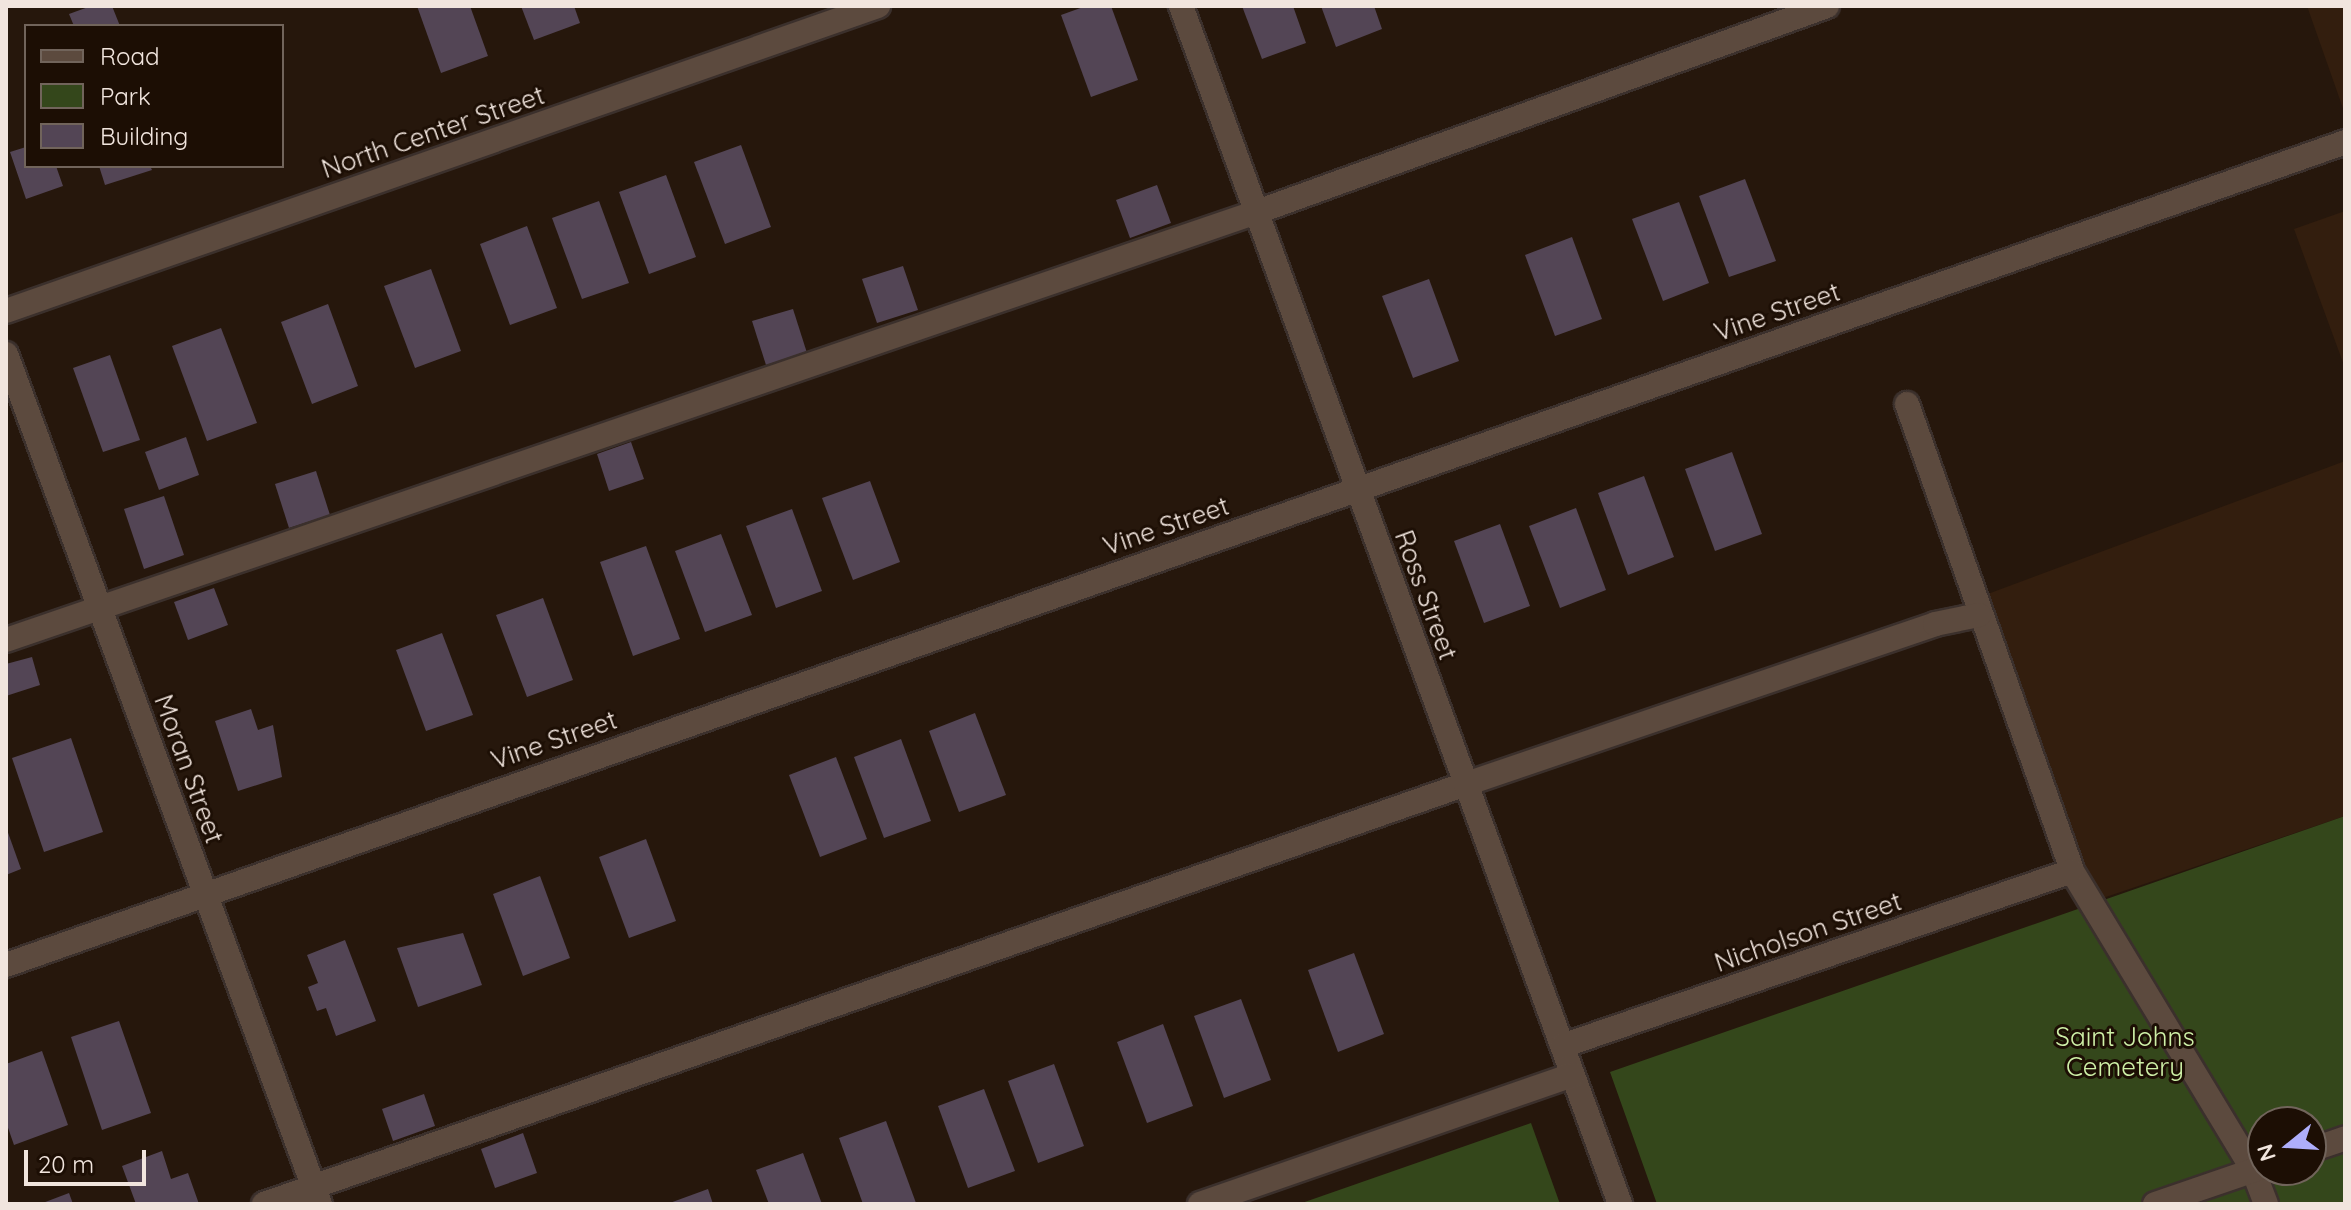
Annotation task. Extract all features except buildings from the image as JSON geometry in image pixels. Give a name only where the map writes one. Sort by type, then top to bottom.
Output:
[{"type":"street","name":"North Center Street","points":[[6,311],[878,6]]},
{"type":"street","name":"Ross Street","points":[[1181,6],[1620,1204]]},
{"type":"street","points":[[6,640],[1257,212],[1827,6]]},
{"type":"street","name":"Vine Street","points":[[6,965],[2345,142]]},
{"type":"street","name":"Moran Street","points":[[6,354],[317,1195]]},
{"type":"street","points":[[1907,404],[1979,615],[2072,871],[2247,1151]]},
{"type":"street","points":[[264,1204],[317,1195],[1466,784],[1935,624],[1979,615]]},
{"type":"street","name":"Nicholson Street","points":[[1562,1046],[2072,871]]},
{"type":"street","points":[[1200,1204],[1572,1075]]},
{"type":"street","points":[[2155,1204],[2247,1173]]},
{"type":"shaded area","points":[[2307,6],[2345,6],[2345,114]]},
{"type":"shaded area","points":[[2345,211],[2345,368],[2294,229]]},
{"type":"shaded area","points":[[2345,461],[2345,816],[2094,901],[1977,598]]},
{"type":"green space","name":"Saint Johns Cemetery","points":[[2345,816],[2345,1204],[1657,1204],[1610,1072]]},
{"type":"green space","points":[[1531,1123],[1560,1204],[1299,1204]]}]
